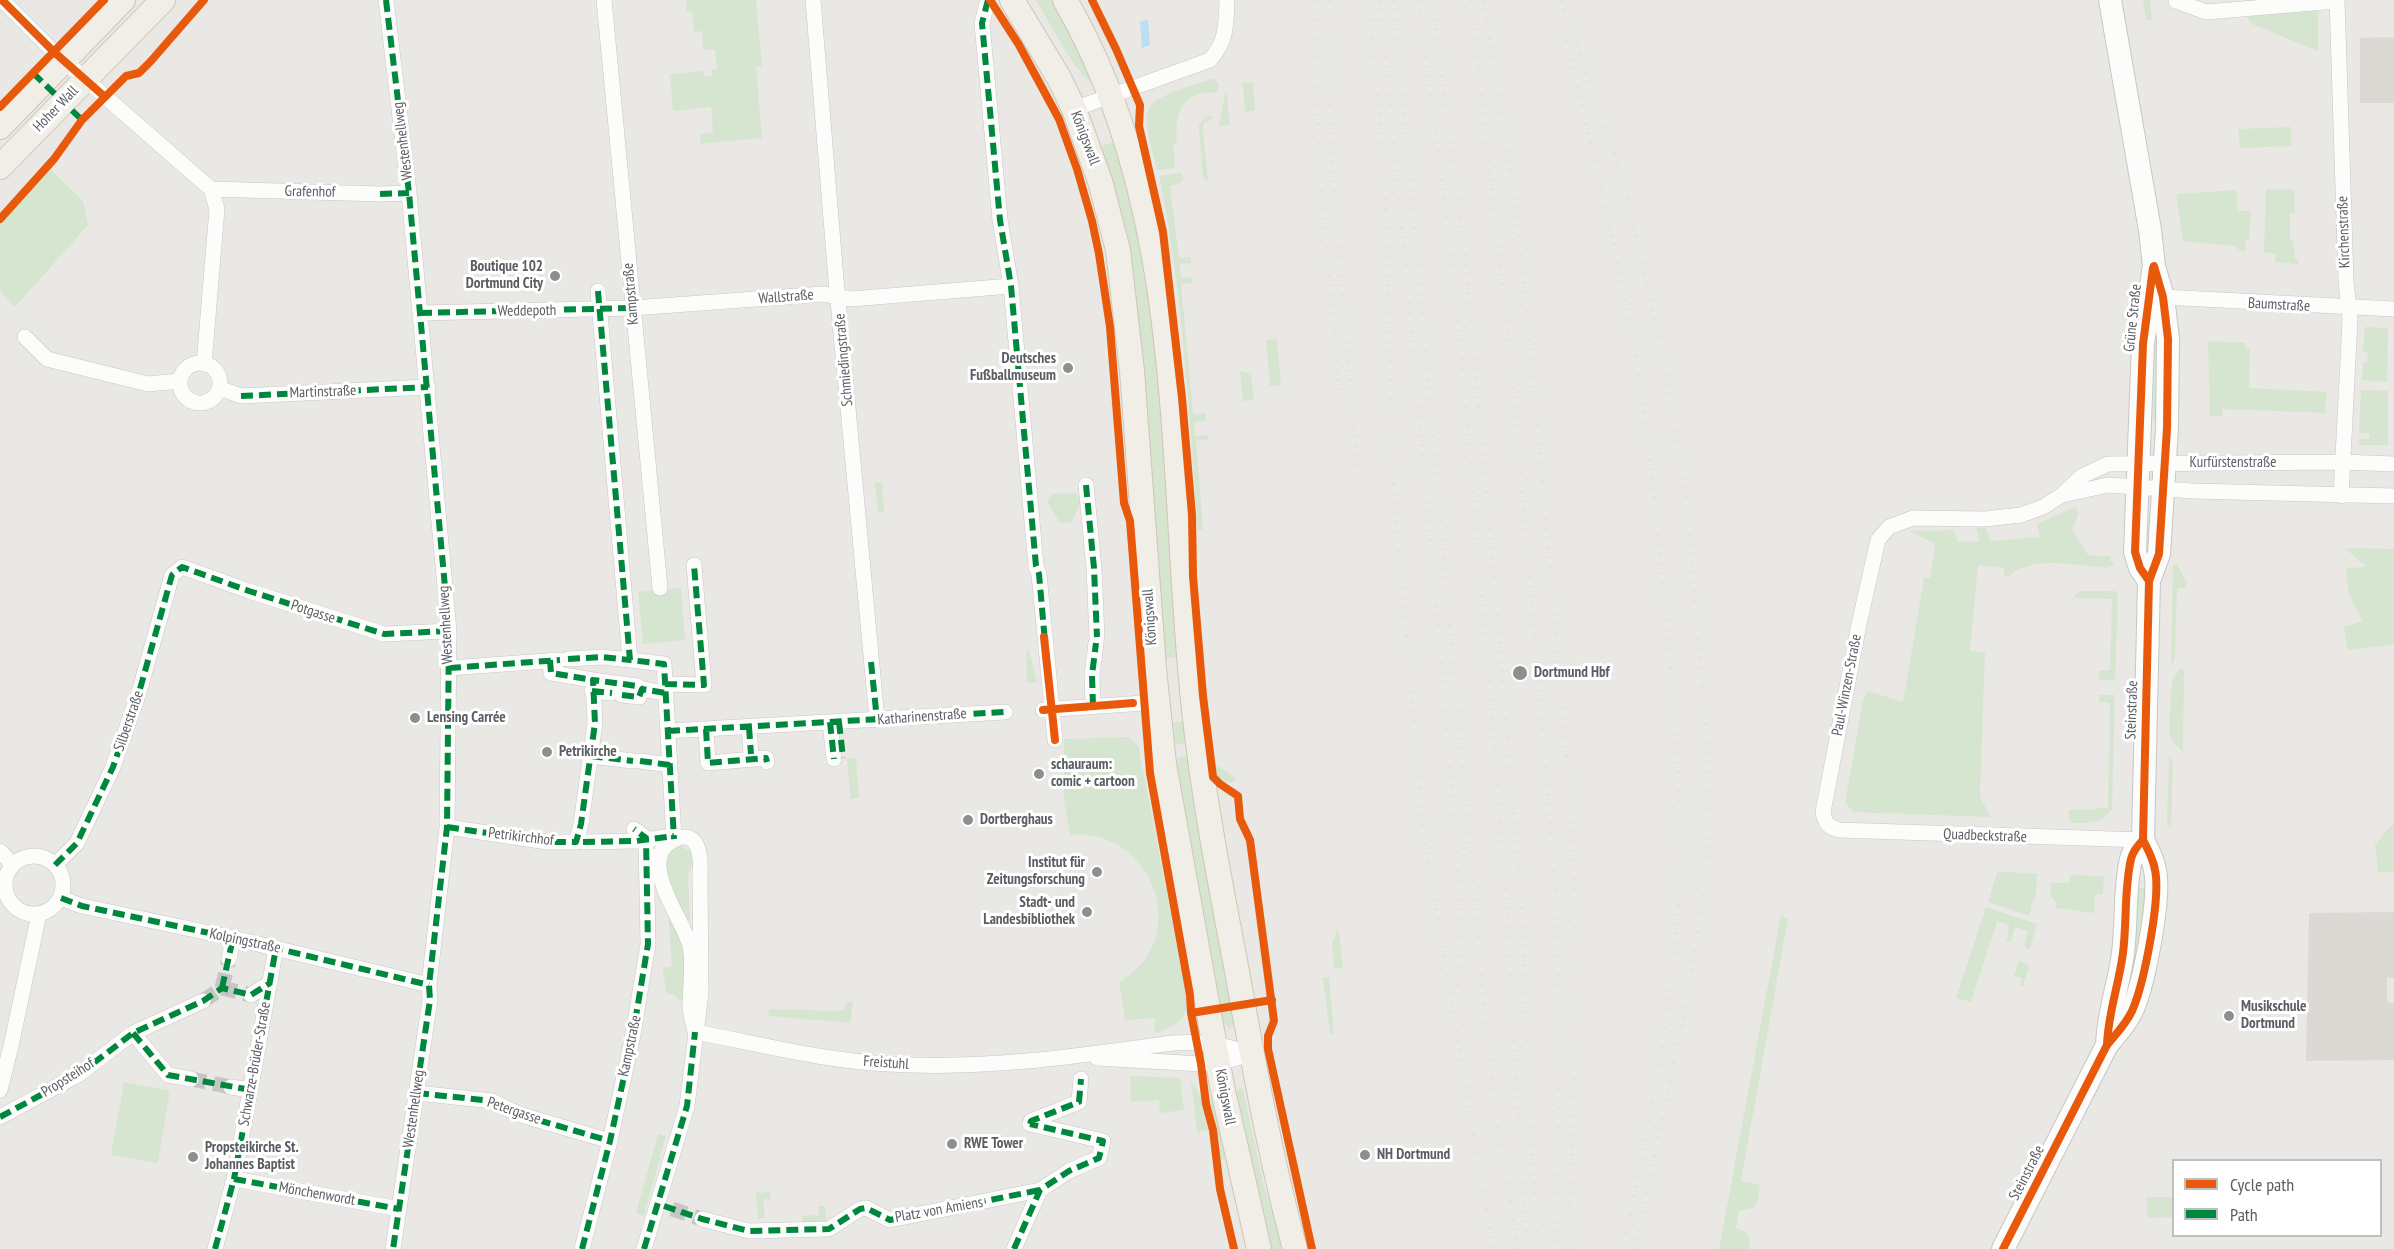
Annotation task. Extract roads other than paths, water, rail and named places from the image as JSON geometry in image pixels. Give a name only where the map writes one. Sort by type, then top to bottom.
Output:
[{"type":"main road","name":"Hoher Wall","points":[[0,128],[123,0]]},
{"type":"main road","name":"Hoher Wall","points":[[0,167],[163,0]]},
{"type":"main road","name":"Königswall","points":[[1012,0],[1059,78],[1074,110],[1100,181],[1118,250],[1134,392],[1156,701],[1172,809],[1216,1053],[1237,1158],[1259,1249]]},
{"type":"main road","points":[[1065,0],[1084,32],[1112,95],[1140,184],[1160,296],[1176,450],[1184,611],[1199,756],[1252,1054],[1269,1141],[1295,1249]]},
{"type":"main road","name":"Grüne Straße","points":[[2110,0],[2150,230],[2154,266],[2163,297],[2168,339],[2165,462]]},
{"type":"main road","name":"Grüne Straße","points":[[2139,463],[2143,344],[2154,266]]},
{"type":"main road","name":"Steinstraße","points":[[2003,1249],[2107,1045],[2123,1027],[2132,1012],[2149,944],[2156,872],[2152,856],[2143,840],[2149,581],[2159,554],[2165,462]]},
{"type":"main road","name":"Steinstraße","points":[[2139,463],[2135,552],[2140,568],[2149,581]]},
{"type":"street","points":[[2,0],[64,61],[211,189],[217,209],[204,364]]},
{"type":"street","name":"Westenhellweg","points":[[386,0],[409,193],[420,313],[420,388],[449,631],[447,827],[429,985],[430,1000],[393,1249]]},
{"type":"street","name":"Kampstraße","points":[[604,0],[660,588]]},
{"type":"street","name":"Schmiedingstraße","points":[[813,0],[877,720]]},
{"type":"street","points":[[988,0],[982,23],[1000,220],[1011,286],[1036,566],[1039,574],[1049,677],[1048,710],[1055,740]]},
{"type":"street","points":[[1074,110],[1210,60],[1220,48],[1223,40],[1227,0]]},
{"type":"street","points":[[2176,1],[2206,12],[2337,1]]},
{"type":"street","name":"Kirchenstraße","points":[[2337,1],[2346,281],[2350,330],[2342,462]]},
{"type":"street","name":"Grafenhof","points":[[211,189],[409,193]]},
{"type":"street","name":"Wallstraße","points":[[633,308],[823,294],[851,299],[1011,286]]},
{"type":"street","points":[[598,291],[630,660]]},
{"type":"street","name":"Baumstraße","points":[[2163,297],[2394,309]]},
{"type":"street","name":"Weddepoth","points":[[420,313],[633,308]]},
{"type":"street","points":[[26,336],[47,359],[148,384],[180,381]]},
{"type":"street","points":[[204,364],[216,371],[220,382],[219,388],[212,399],[200,403],[193,402],[183,394],[180,381],[189,366],[204,364]]},
{"type":"street","name":"Martinstraße","points":[[219,388],[241,396],[420,388]]},
{"type":"street","points":[[2341,496],[2342,462]]},
{"type":"street","name":"Kurfürstenstraße","points":[[1876,543],[1889,526],[1913,518],[1985,519],[2021,515],[2043,507],[2062,495],[2082,476],[2108,464],[2342,462],[2394,464]]},
{"type":"street","points":[[1086,485],[1094,568],[1097,640],[1092,675],[1093,706]]},
{"type":"street","name":"Kurfürstenstraße","points":[[2062,495],[2099,486],[2394,496]]},
{"type":"street","name":"Paul-Winzen-Straße","points":[[1829,826],[1825,822],[1823,812],[1876,543]]},
{"type":"street","points":[[593,686],[637,686],[642,689],[704,685],[694,565]]},
{"type":"street","name":"Potgasse","points":[[182,567],[384,634],[449,631]]},
{"type":"street","name":"Silberstraße","points":[[55,865],[77,843],[112,767],[140,689],[172,575],[182,567]]},
{"type":"street","points":[[449,668],[602,657],[663,664],[674,838],[661,854],[659,868],[665,895],[684,927],[690,946],[690,1008],[695,1032]]},
{"type":"street","points":[[559,660],[551,673],[617,694],[639,697],[642,689]]},
{"type":"street","name":"Petrikirchhof","points":[[447,827],[547,842],[576,842],[586,825],[595,723],[593,686]]},
{"type":"street","points":[[1048,710],[1138,703]]},
{"type":"street","name":"Katharinenstraße","points":[[668,731],[1005,712]]},
{"type":"street","points":[[835,722],[838,758]]},
{"type":"street","points":[[706,729],[708,763],[755,758],[749,727]]},
{"type":"street","points":[[591,756],[670,765]]},
{"type":"street","name":"Quadbeckstraße","points":[[1829,826],[1839,830],[2143,840]]},
{"type":"street","points":[[583,842],[636,841],[640,834],[685,838],[694,842],[702,858],[700,876],[702,981],[687,1106],[644,1249]]},
{"type":"street","name":"Kampstraße","points":[[582,1249],[610,1142],[634,1029],[648,944],[640,834]]},
{"type":"street","points":[[0,851],[13,865]]},
{"type":"street","points":[[29,856],[47,859],[55,865],[62,877],[61,898],[55,906],[39,914],[6,909],[5,880],[13,865],[29,856]]},
{"type":"street","name":"Kolpingstraße","points":[[61,898],[93,909],[282,949],[429,985]]},
{"type":"street","points":[[0,1090],[12,1046],[39,914]]},
{"type":"street","points":[[229,959],[233,938]]},
{"type":"street","name":"Schwarze-Brüder-Straße","points":[[215,1249],[234,1179],[270,983],[282,949]]},
{"type":"street","points":[[251,995],[270,983]]},
{"type":"street","name":"Propsteihof","points":[[0,1117],[78,1075],[133,1033],[203,1001]]},
{"type":"street","name":"Freistuhl","points":[[695,1032],[797,1053],[888,1064],[970,1065],[1080,1056],[1172,1042],[1216,1053],[1252,1054]]},
{"type":"street","points":[[133,1033],[168,1075],[191,1079]]},
{"type":"street","name":"Freistuhl","points":[[1080,1056],[1119,1061],[1216,1053],[1252,1054]]},
{"type":"street","name":"Platz von Amiens","points":[[702,1219],[749,1231],[829,1229],[860,1209],[866,1208],[890,1220],[1040,1191],[1069,1170],[1099,1158],[1103,1141],[1030,1124],[1031,1121],[1079,1102],[1081,1079]]},
{"type":"street","points":[[231,1086],[250,1090]]},
{"type":"street","name":"Petergasse","points":[[417,1093],[492,1101],[522,1115],[610,1142]]},
{"type":"street","name":"Mönchenwordt","points":[[234,1179],[399,1209]]},
{"type":"street","name":"Platz von Amiens","points":[[1014,1249],[1040,1191]]},
{"type":"water","points":[[1148,20],[1150,45],[1142,48],[1140,21]]},
{"type":"tunnel","points":[[222,988],[229,959]]},
{"type":"tunnel","points":[[203,1001],[222,988],[251,995]]},
{"type":"tunnel","points":[[191,1079],[231,1087]]},
{"type":"tunnel","points":[[672,1209],[702,1219]]},
{"type":"railway","points":[[1317,0],[1317,93],[1321,176],[1339,390]]},
{"type":"railway","points":[[1329,0],[1333,177],[1358,472]]},
{"type":"railway","points":[[1368,0],[1380,118],[1386,211],[1392,453],[1396,521],[1424,837],[1493,1249]]},
{"type":"railway","points":[[1380,0],[1455,820],[1459,879],[1458,997]]},
{"type":"railway","points":[[1394,0],[1487,1036],[1496,1114],[1518,1249]]},
{"type":"railway","points":[[1419,0],[1452,259],[1471,459],[1508,920],[1527,1249]]},
{"type":"railway","points":[[1432,0],[1465,254],[1502,668],[1522,908],[1530,1121],[1538,1249]]},
{"type":"railway","points":[[1471,0],[1512,371],[1557,903],[1559,1108],[1556,1249]]},
{"type":"railway","points":[[1484,0],[1515,202],[1526,298],[1572,818],[1576,1051],[1568,1249]]},
{"type":"railway","points":[[1561,0],[1623,178],[1664,362],[1680,450],[1688,516],[1707,743],[1709,833],[1702,907],[1687,1001],[1635,1249]]},
{"type":"railway","points":[[1567,40],[1614,246],[1638,370],[1659,542],[1679,787],[1680,872],[1673,967],[1651,1109],[1623,1249]]},
{"type":"place","name":"Boutique 102 Dortmund City","points":[[555,276]]},
{"type":"place","name":"Deutsches Fußballmuseum","points":[[1068,368]]},
{"type":"place","name":"Dortmund Hbf","points":[[1520,673]]},
{"type":"place","name":"Lensing Carrée","points":[[415,718]]},
{"type":"place","name":"Petrikirche","points":[[547,752]]},
{"type":"place","name":"schauraum: comic + cartoon","points":[[1039,774]]},
{"type":"place","name":"Dortberghaus","points":[[968,820]]},
{"type":"place","name":"Institut für Zeitungsforschung","points":[[1097,872]]},
{"type":"place","name":"Stadt- und Landesbibliothek","points":[[1087,912]]},
{"type":"place","name":"Musikschule Dortmund","points":[[2229,1016]]},
{"type":"place","name":"RWE Tower","points":[[952,1144]]},
{"type":"place","name":"NH Dortmund","points":[[1365,1155]]},
{"type":"place","name":"Propsteikirche St. Johannes Baptist","points":[[193,1157]]}]
